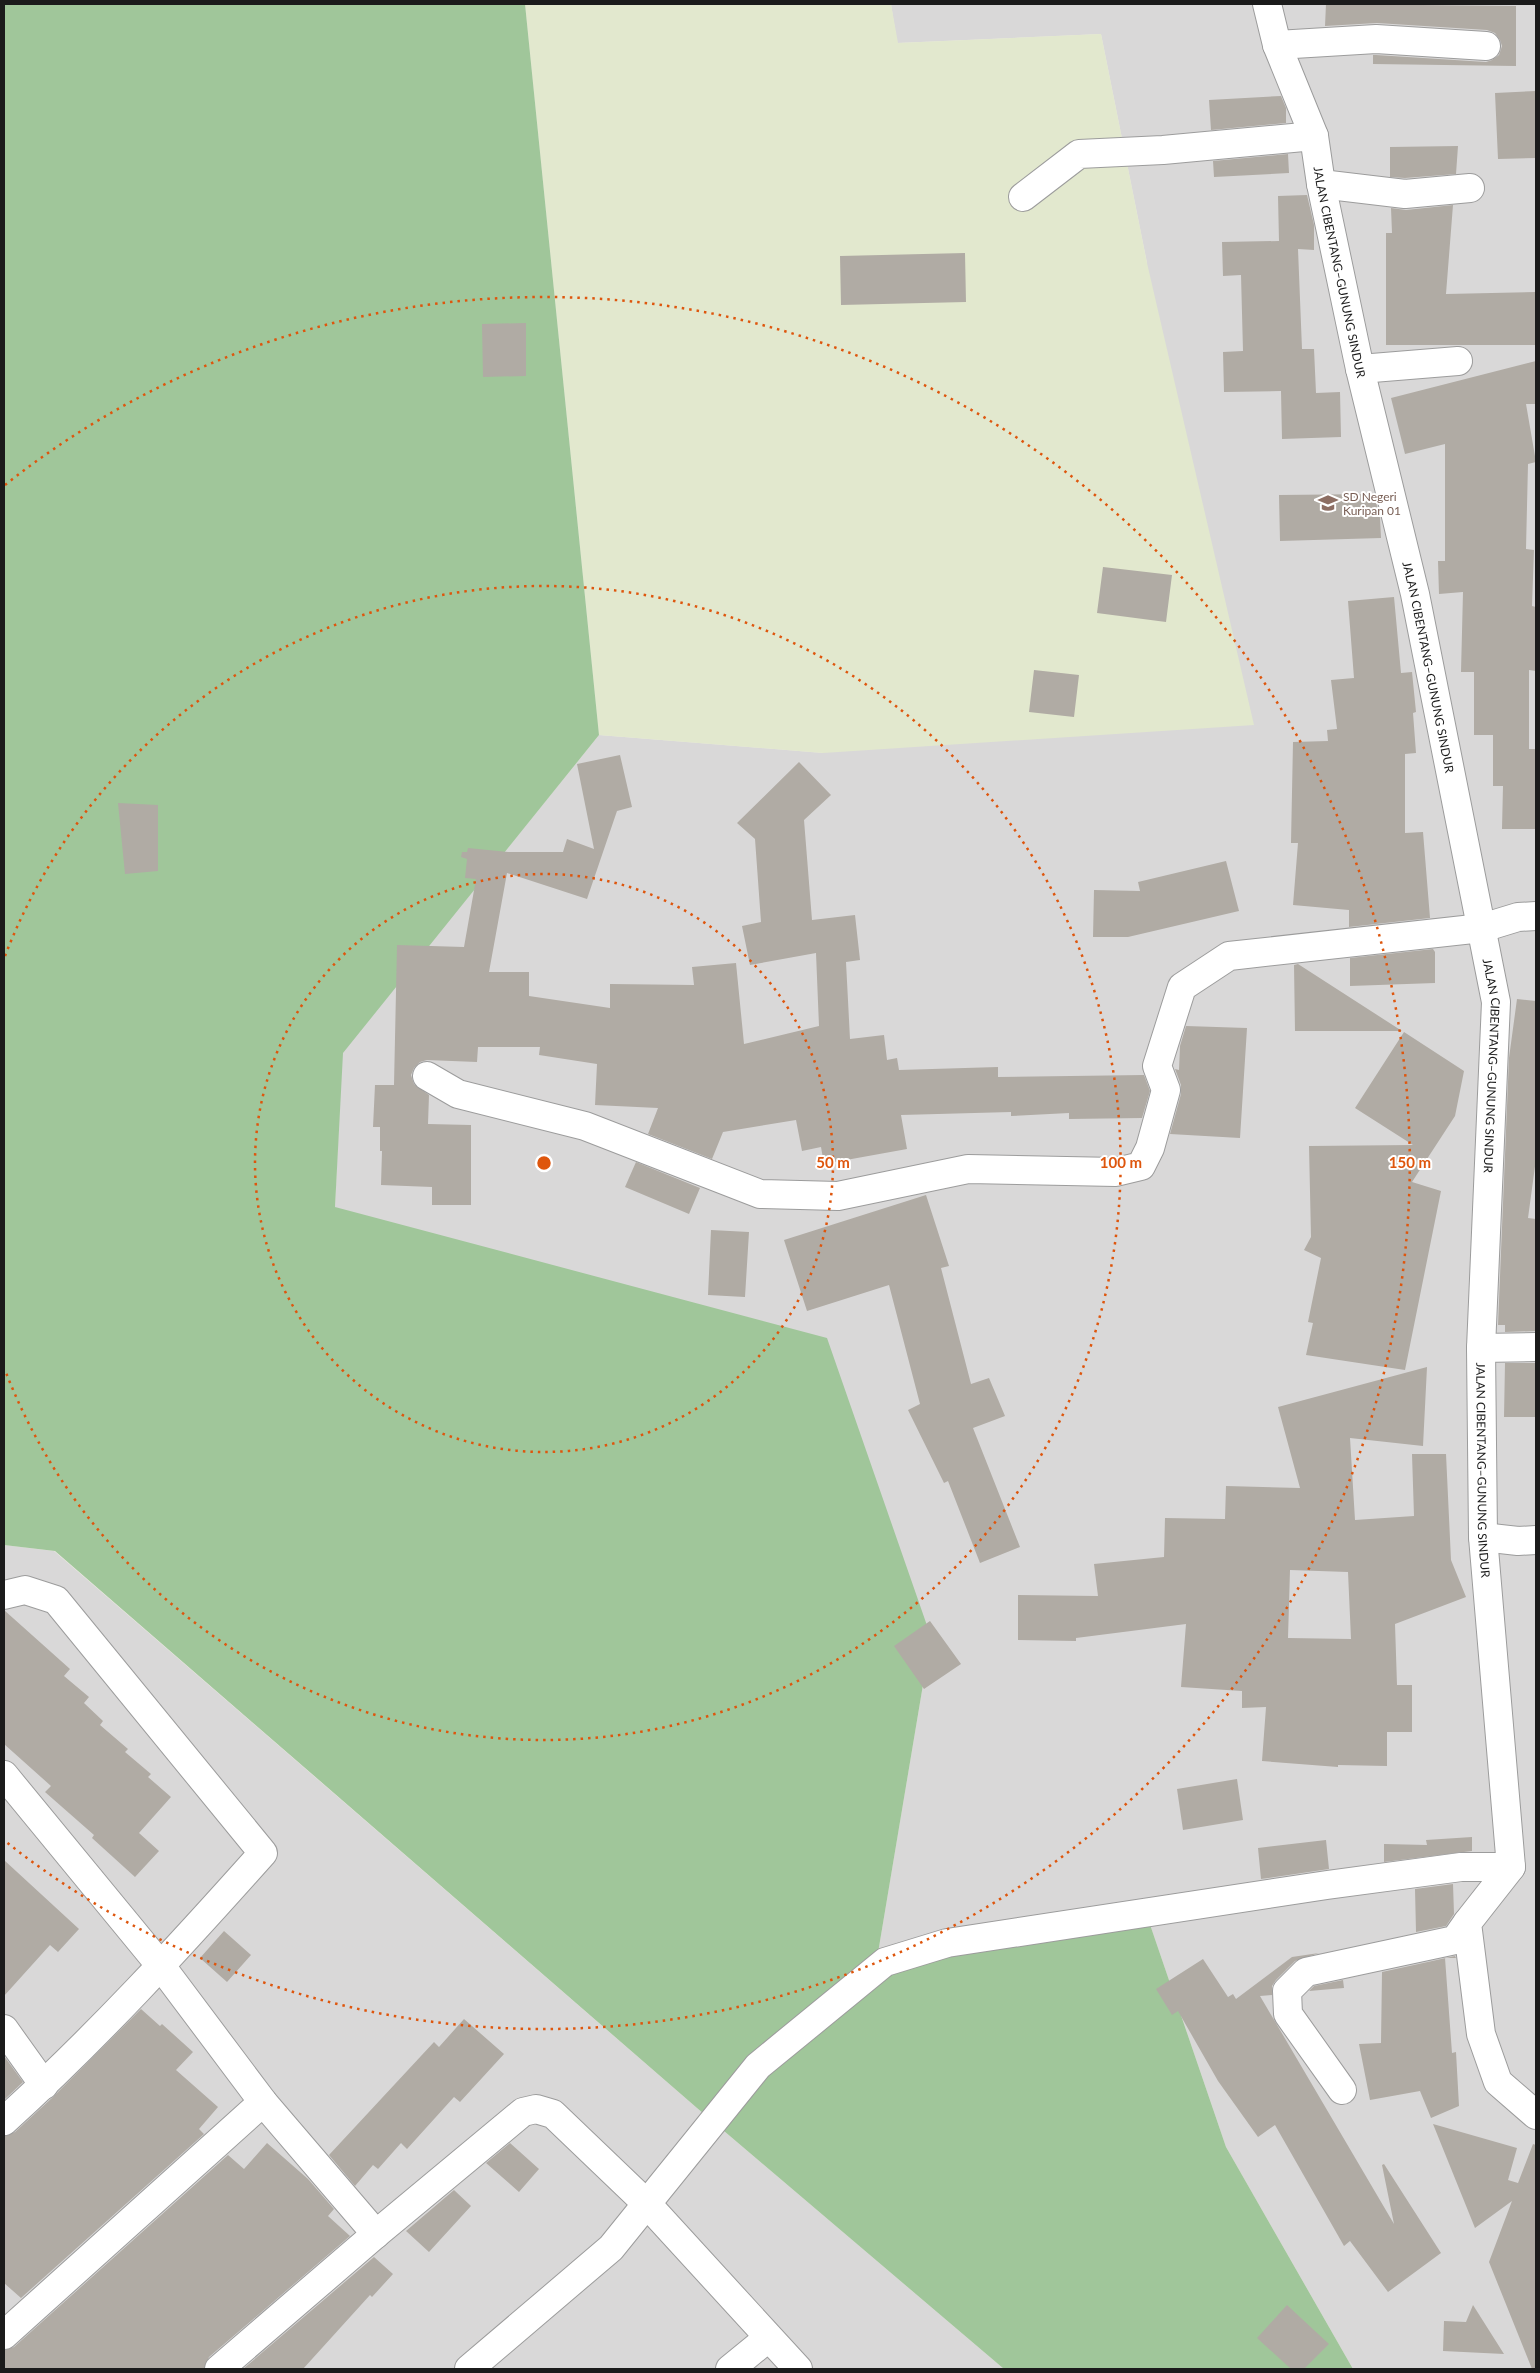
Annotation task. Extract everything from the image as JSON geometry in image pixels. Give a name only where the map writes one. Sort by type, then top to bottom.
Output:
[{"type":"street","name":"JALAN CIBENTANG–GUNUNG SINDUR","points":[[1267,4],[1278,45],[1314,136],[1321,184],[1360,370],[1415,594],[1496,1002],[1481,1348],[1482,1537],[1511,1867]]},
{"type":"street","points":[[1278,45],[1376,39],[1486,46]]},
{"type":"street","points":[[1023,197],[1079,154],[1162,150],[1314,136]]},
{"type":"street","points":[[1321,184],[1405,194],[1470,188]]},
{"type":"street","points":[[1360,370],[1458,360]]},
{"type":"street","points":[[427,1076],[458,1094],[584,1126],[760,1194],[838,1196],[968,1169],[1116,1172],[1142,1166],[1150,1148],[1166,1090],[1157,1066],[1182,987],[1229,956],[1482,928],[1518,917],[1536,916]]},
{"type":"street","points":[[1481,1348],[1536,1347]]},
{"type":"street","points":[[1482,1537],[1518,1541],[1536,1540]]},
{"type":"street","points":[[4,1595],[25,1590],[56,1600],[263,1853],[161,1966],[44,2085],[4,2121]]},
{"type":"street","points":[[4,1775],[161,1966],[263,2102],[376,2234]]},
{"type":"street","points":[[469,2369],[611,2248],[758,2066],[885,1962],[947,1943],[1327,1885],[1461,1867],[1511,1867]]},
{"type":"street","points":[[1342,2090],[1288,2014],[1287,1991],[1306,1972],[1455,1940],[1466,1923],[1511,1867]]},
{"type":"street","points":[[1466,1923],[1481,2034],[1498,2082],[1536,2115]]},
{"type":"street","points":[[4,2029],[44,2085]]},
{"type":"street","points":[[4,2335],[263,2102]]},
{"type":"street","points":[[219,2369],[376,2234],[523,2112],[536,2109],[553,2114],[647,2204],[798,2369]]},
{"type":"street","points":[[730,2369],[768,2338]]},
{"type":"shaded area","points":[[891,4],[1536,4],[1536,2369],[1353,2369],[1226,2147],[1143,1904],[878,1953],[931,1637],[335,1207],[342,1053],[599,735],[823,753],[1147,263],[1101,34],[897,43]]},
{"type":"shaded area","points":[[4,1545],[54,1551],[697,2108],[1004,2369],[4,2369]]},
{"type":"green space","points":[[4,4],[525,4],[599,735],[343,1053],[335,1207],[827,1338],[931,1637],[878,1953],[1143,1904],[1226,2147],[1353,2369],[1004,2369],[697,2108],[55,1551],[4,1545]]},
{"type":"green space","points":[[525,4],[891,4],[898,43],[1101,34],[1147,263],[1254,725],[823,753],[599,735]]},
{"type":"building","points":[[1326,4],[1516,6],[1516,66],[1373,64],[1373,55],[1486,62],[1499,55],[1502,46],[1495,33],[1487,30],[1377,23],[1325,26]]},
{"type":"building","points":[[1536,91],[1536,158],[1498,159],[1495,93]]},
{"type":"building","points":[[1281,96],[1286,108],[1286,123],[1211,130],[1209,100]]},
{"type":"building","points":[[1458,146],[1456,174],[1405,178],[1390,177],[1390,147]]},
{"type":"building","points":[[1288,154],[1289,173],[1214,177],[1213,161]]},
{"type":"building","points":[[1307,195],[1314,225],[1314,250],[1298,249],[1302,349],[1314,349],[1316,393],[1340,392],[1341,437],[1282,439],[1281,391],[1224,392],[1223,352],[1243,351],[1241,275],[1223,276],[1222,242],[1279,241],[1278,196]]},
{"type":"building","points":[[1453,205],[1446,294],[1536,292],[1536,345],[1386,345],[1386,233],[1392,233],[1391,208],[1406,210]]},
{"type":"building","points":[[965,253],[966,302],[841,305],[840,256]]},
{"type":"building","points":[[526,323],[526,376],[483,377],[482,324]]},
{"type":"building","points":[[1536,361],[1536,404],[1526,404],[1536,462],[1528,464],[1526,549],[1534,550],[1532,606],[1536,607],[1536,671],[1529,670],[1529,749],[1536,749],[1536,829],[1502,829],[1503,786],[1493,786],[1493,735],[1474,735],[1474,672],[1461,672],[1463,592],[1439,594],[1438,561],[1445,561],[1445,444],[1405,454],[1391,398]]},
{"type":"building","points":[[1374,494],[1380,518],[1381,538],[1280,541],[1279,495]]},
{"type":"building","points":[[1103,567],[1172,575],[1166,622],[1097,613]]},
{"type":"building","points":[[1394,597],[1401,673],[1412,672],[1416,712],[1413,713],[1416,753],[1405,754],[1405,833],[1423,832],[1430,918],[1349,927],[1349,910],[1293,905],[1298,843],[1291,843],[1293,742],[1328,741],[1327,730],[1337,729],[1331,680],[1354,678],[1348,601]]},
{"type":"building","points":[[1034,670],[1079,675],[1074,717],[1029,712]]},
{"type":"building","points":[[620,755],[632,807],[617,811],[587,899],[507,873],[489,972],[529,972],[529,996],[610,1008],[610,984],[694,985],[692,967],[736,963],[744,1044],[819,1026],[816,953],[750,965],[742,926],[761,922],[755,839],[737,823],[799,762],[831,795],[804,820],[812,920],[855,915],[860,960],[846,962],[850,1039],[884,1035],[887,1060],[897,1058],[899,1070],[998,1067],[998,1077],[1144,1075],[1150,1091],[1142,1118],[1069,1119],[1069,1113],[1011,1116],[1011,1112],[901,1115],[907,1149],[824,1164],[821,1147],[802,1151],[796,1120],[723,1132],[712,1159],[648,1134],[658,1108],[595,1105],[597,1064],[539,1055],[540,1047],[478,1047],[477,1062],[427,1060],[420,1062],[414,1068],[411,1075],[414,1084],[429,1095],[428,1124],[471,1125],[471,1205],[432,1205],[432,1187],[381,1185],[382,1151],[380,1151],[380,1127],[373,1127],[375,1085],[394,1085],[397,945],[464,947],[476,879],[465,878],[467,859],[461,857],[462,852],[467,852],[468,848],[508,852],[563,852],[567,839],[594,849],[577,764]]},
{"type":"building","points":[[118,803],[158,805],[158,871],[125,874]]},
{"type":"building","points":[[1226,861],[1239,911],[1128,937],[1093,937],[1094,890],[1140,891],[1138,882]]},
{"type":"building","points":[[1433,949],[1435,952],[1435,983],[1350,986],[1350,958]]},
{"type":"building","points":[[1298,964],[1402,1031],[1295,1031],[1294,965]]},
{"type":"building","points":[[1517,999],[1536,1001],[1536,1159],[1528,1218],[1536,1219],[1536,1331],[1505,1332],[1505,1325],[1498,1325],[1509,1058]]},
{"type":"building","points":[[1186,1026],[1247,1028],[1240,1138],[1170,1134],[1181,1094],[1181,1085],[1175,1069],[1179,1070],[1180,1046]]},
{"type":"building","points":[[1404,1032],[1464,1071],[1455,1116],[1412,1182],[1441,1191],[1405,1370],[1306,1355],[1313,1323],[1308,1322],[1321,1258],[1304,1250],[1311,1237],[1309,1146],[1413,1145],[1355,1108]]},
{"type":"building","points":[[636,1162],[700,1188],[689,1214],[625,1187]]},
{"type":"building","points":[[926,1195],[949,1266],[941,1268],[971,1384],[989,1378],[1005,1416],[973,1428],[1020,1547],[980,1563],[948,1481],[944,1483],[908,1410],[920,1404],[889,1285],[807,1311],[784,1240]]},
{"type":"building","points":[[711,1230],[749,1232],[745,1297],[708,1295]]},
{"type":"building","points":[[1505,1363],[1536,1363],[1536,1417],[1504,1417]]},
{"type":"building","points":[[1427,1367],[1423,1446],[1350,1438],[1355,1520],[1414,1516],[1412,1454],[1446,1454],[1451,1560],[1466,1597],[1395,1624],[1397,1685],[1412,1685],[1412,1732],[1387,1732],[1387,1766],[1338,1765],[1338,1767],[1262,1761],[1266,1707],[1242,1708],[1242,1691],[1181,1687],[1186,1624],[1076,1638],[1076,1641],[1018,1640],[1018,1595],[1098,1596],[1094,1564],[1164,1557],[1165,1518],[1225,1519],[1226,1486],[1300,1488],[1278,1407]],"holes":[[[1290,1570],[1348,1572],[1351,1639],[1288,1638]]]},
{"type":"building","points":[[4,1610],[70,1669],[64,1676],[89,1697],[84,1703],[103,1721],[100,1725],[128,1749],[125,1752],[151,1774],[148,1777],[171,1797],[139,1833],[159,1851],[135,1877],[92,1838],[94,1835],[45,1792],[51,1786],[4,1744]]},
{"type":"building","points":[[930,1621],[961,1664],[924,1689],[894,1646]]},
{"type":"building","points":[[1237,1779],[1243,1820],[1183,1830],[1177,1789]]},
{"type":"building","points":[[1472,1837],[1472,1851],[1384,1862],[1384,1844],[1427,1845],[1426,1840]]},
{"type":"building","points":[[1326,1840],[1329,1869],[1261,1879],[1258,1848]]},
{"type":"building","points":[[4,1860],[79,1929],[58,1952],[50,1945],[4,1996]]},
{"type":"building","points":[[1453,1884],[1454,1914],[1446,1926],[1416,1932],[1415,1889]]},
{"type":"building","points":[[224,1931],[251,1955],[227,1982],[200,1958]]},
{"type":"building","points":[[1319,1953],[1295,1961],[1276,1980],[1272,1986],[1272,1995],[1260,1996],[1394,2224],[1382,2165],[1384,2164],[1441,2253],[1388,2292],[1350,2241],[1344,2246],[1275,2125],[1258,2137],[1218,2081],[1178,2011],[1172,2015],[1156,1989],[1203,1959],[1228,1997],[1233,1994],[1236,1999],[1292,1957]]},
{"type":"building","points":[[1445,1958],[1452,2053],[1456,2052],[1459,2106],[1431,2118],[1420,2091],[1370,2100],[1359,2044],[1381,2043],[1382,1972]]},
{"type":"building","points":[[1343,1980],[1344,1988],[1309,1991],[1314,1986]]},
{"type":"building","points":[[141,2009],[160,2026],[162,2024],[193,2052],[176,2070],[218,2107],[199,2129],[204,2134],[21,2298],[4,2283],[4,2136],[15,2132],[53,2097]]},
{"type":"building","points":[[464,2019],[504,2054],[460,2102],[454,2097],[407,2149],[401,2143],[378,2169],[373,2165],[355,2186],[329,2155],[434,2042],[439,2047]]},
{"type":"building","points":[[4,2056],[23,2082],[4,2100]]},
{"type":"building","points":[[1433,2124],[1517,2148],[1508,2180],[1518,2183],[1533,2144],[1536,2145],[1536,2369],[1532,2369],[1489,2262],[1512,2201],[1475,2228]]},
{"type":"building","points":[[267,2143],[308,2179],[334,2209],[328,2216],[350,2236],[209,2357],[204,2369],[4,2369],[5,2350],[14,2347],[228,2155],[244,2169]]},
{"type":"building","points":[[510,2143],[539,2169],[519,2192],[486,2163]]},
{"type":"building","points":[[454,2190],[471,2206],[429,2252],[406,2231]]},
{"type":"building","points":[[374,2257],[393,2274],[372,2297],[370,2295],[303,2369],[243,2369]]},
{"type":"building","points":[[1287,2305],[1329,2344],[1304,2369],[1291,2369],[1257,2338]]},
{"type":"building","points":[[1473,2305],[1504,2354],[1443,2351],[1444,2321],[1466,2322]]},
{"type":"place","name":"SD Negeri Kuripan 01","points":[[1328,503]]}]
